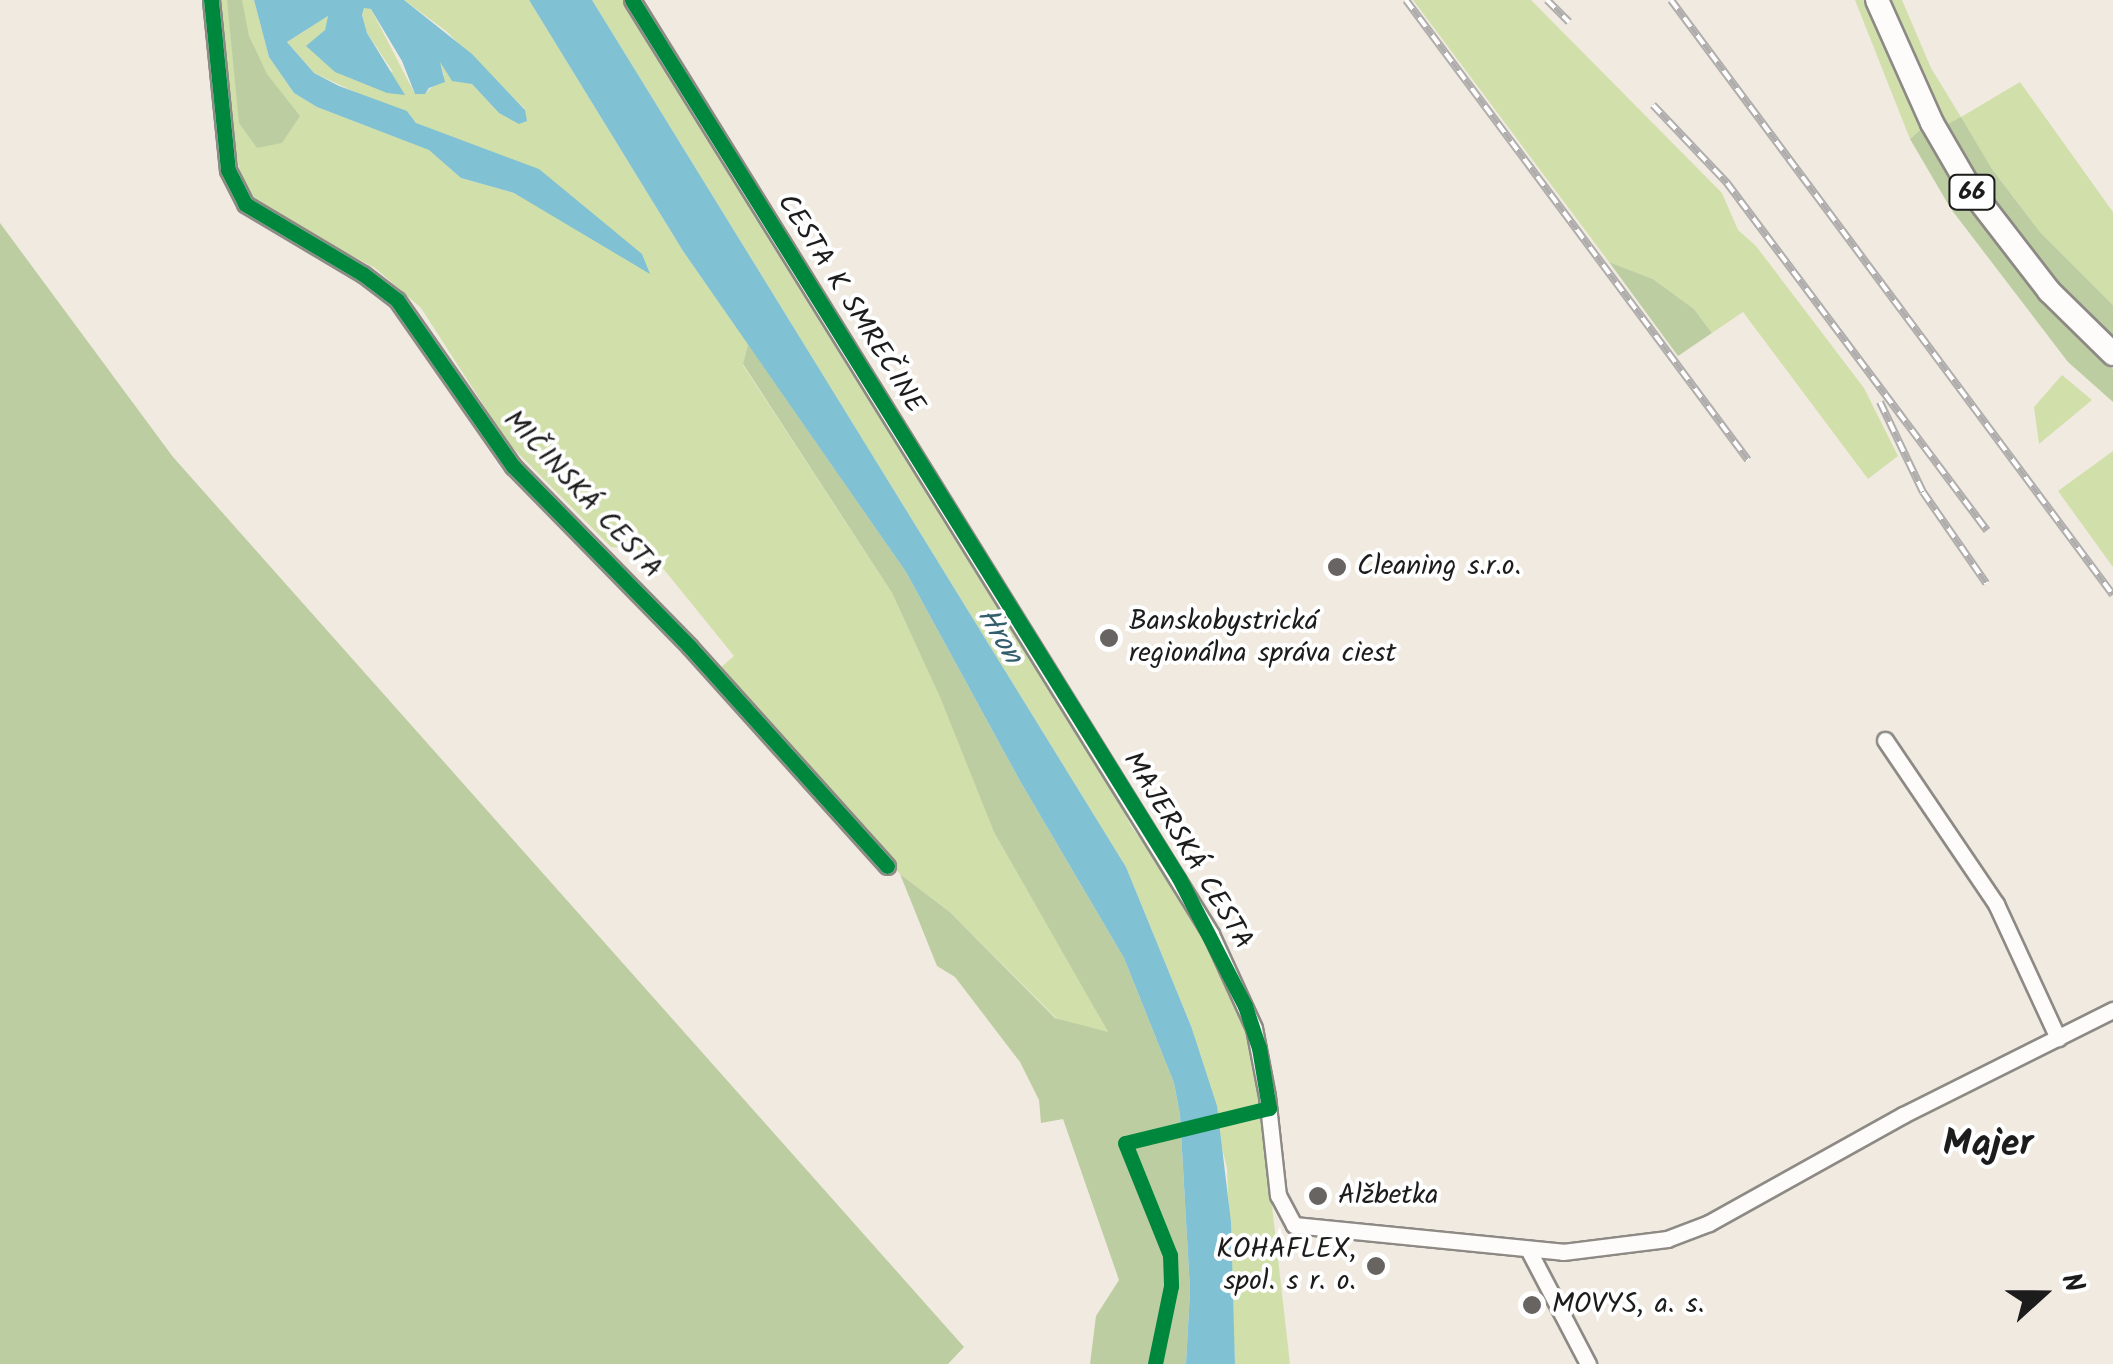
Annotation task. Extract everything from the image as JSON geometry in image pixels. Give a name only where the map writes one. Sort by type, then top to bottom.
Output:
[{"type":"main road","name":"66","points":[[1876,0],[1932,123],[1971,190],[2050,291],[2113,354]]},
{"type":"street","name":"MIČINSKÁ CESTA","points":[[211,0],[228,170],[245,204],[363,274],[397,300],[513,466],[690,646],[887,866]]},
{"type":"street","name":"CESTA K SMREČINE","points":[[632,0],[1027,635]]},
{"type":"street","name":"MAJERSKÁ CESTA","points":[[1027,635],[1179,878],[1239,991],[1259,1048],[1278,1195],[1286,1218],[1303,1228],[1574,1252],[1690,1232],[1903,1114],[2111,1016]]},
{"type":"street","points":[[1885,740],[1996,904],[2058,1038]]},
{"type":"street","points":[[1528,1249],[1588,1364]]},
{"type":"green space","points":[[220,0],[254,0],[269,57],[294,93],[317,107],[430,150],[461,178],[514,193],[566,220],[416,123],[407,111],[389,108],[314,73],[287,42],[328,16],[325,30],[307,47],[393,72],[367,33],[362,16],[364,7],[371,9],[415,94],[425,94],[444,75],[439,61],[472,84],[499,113],[525,109],[446,31],[404,0],[529,0],[683,251],[748,344],[743,365],[892,593],[1043,916],[1109,1034],[1056,1018],[951,913],[900,874],[719,669],[734,656],[649,551],[611,547],[508,443],[421,308],[375,268],[282,219],[252,196],[243,181],[231,139]]},
{"type":"green space","points":[[227,0],[242,0],[249,36],[267,74],[300,116],[282,143],[257,148],[239,123]]},
{"type":"green space","points":[[592,0],[624,0],[1100,765],[1131,826],[1194,915],[1236,1002],[1256,1065],[1290,1364],[1235,1364],[1227,1168],[1191,1026],[1126,867]]},
{"type":"green space","points":[[1413,0],[1531,0],[1722,193],[1738,230],[1756,246],[1864,388],[1898,456],[1868,479],[1743,312],[1712,333],[1694,309],[1653,279],[1609,262]]},
{"type":"green space","points":[[1855,0],[1865,0],[1921,129],[1910,139]]},
{"type":"green space","points":[[1890,0],[1902,0],[1931,68],[1961,117],[2020,82],[2113,212],[2113,305],[2040,232],[1992,169],[1961,118],[1946,125]]},
{"type":"green space","points":[[1961,117],[1992,169],[2040,232],[2113,305],[2113,338],[2064,290],[1985,188],[1946,125]]},
{"type":"green space","points":[[1921,129],[1955,188],[2001,249],[2044,302],[2113,369],[2113,402],[2068,362],[1951,209],[1910,139]]},
{"type":"green space","points":[[0,223],[173,457],[964,1347],[948,1364],[0,1364]]},
{"type":"green space","points":[[1609,262],[1653,279],[1694,309],[1712,333],[1678,356]]},
{"type":"green space","points":[[748,344],[906,572],[1020,781],[1124,958],[1174,1083],[1180,1115],[1190,1290],[1186,1364],[1090,1364],[1096,1316],[1119,1280],[1063,1119],[1041,1123],[1039,1100],[1020,1062],[955,977],[937,966],[900,874],[951,913],[1055,1018],[1108,1032],[994,832],[940,697],[892,593],[743,364]]},
{"type":"green space","points":[[2062,375],[2092,400],[2039,444],[2034,407]]},
{"type":"green space","points":[[2113,451],[2113,567],[2058,491]]},
{"type":"water","points":[[254,0],[404,0],[472,54],[525,110],[527,121],[519,124],[499,113],[472,84],[452,81],[440,62],[445,82],[429,88],[425,94],[415,94],[402,61],[371,9],[364,8],[362,15],[367,33],[405,95],[387,93],[335,72],[306,46],[325,30],[328,16],[287,42],[314,73],[339,86],[407,111],[416,123],[539,169],[642,254],[650,274],[514,193],[461,178],[429,150],[317,107],[294,93],[269,57]]},
{"type":"water","points":[[529,0],[592,0],[1126,867],[1191,1026],[1217,1106],[1231,1222],[1235,1364],[1186,1364],[1190,1290],[1180,1115],[1174,1083],[1124,958],[1020,781],[906,572],[683,251]]},
{"type":"railway","points":[[1406,0],[1748,460]]},
{"type":"railway","points":[[1547,0],[1569,22]]},
{"type":"railway","points":[[1671,0],[2113,595]]},
{"type":"railway","points":[[1653,105],[1727,183],[1987,530]]},
{"type":"railway","points":[[1880,402],[1923,492],[1986,583]]},
{"type":"cycle path","points":[[211,0],[228,170],[245,204],[363,274],[397,300],[513,466],[689,646],[887,866]]},
{"type":"cycle path","points":[[632,0],[1179,878],[1245,1006],[1259,1048],[1269,1108],[1125,1143],[1170,1255],[1171,1286],[1155,1364]]},
{"type":"place","name":"Cleaning s.r.o.","points":[[1337,567]]},
{"type":"place","name":"Banskobystrická regionálna správa ciest","points":[[1109,638]]},
{"type":"place","name":"Alžbetka","points":[[1318,1196]]},
{"type":"place","name":"KOHAFLEX, spol. s r. o.","points":[[1376,1266]]},
{"type":"place","name":"MOVYS, a. s.","points":[[1532,1305]]},
{"type":"district","name":"Majer","points":[[1988,1146]]},
{"type":"water label","name":"Hron","points":[[999,636]]}]
